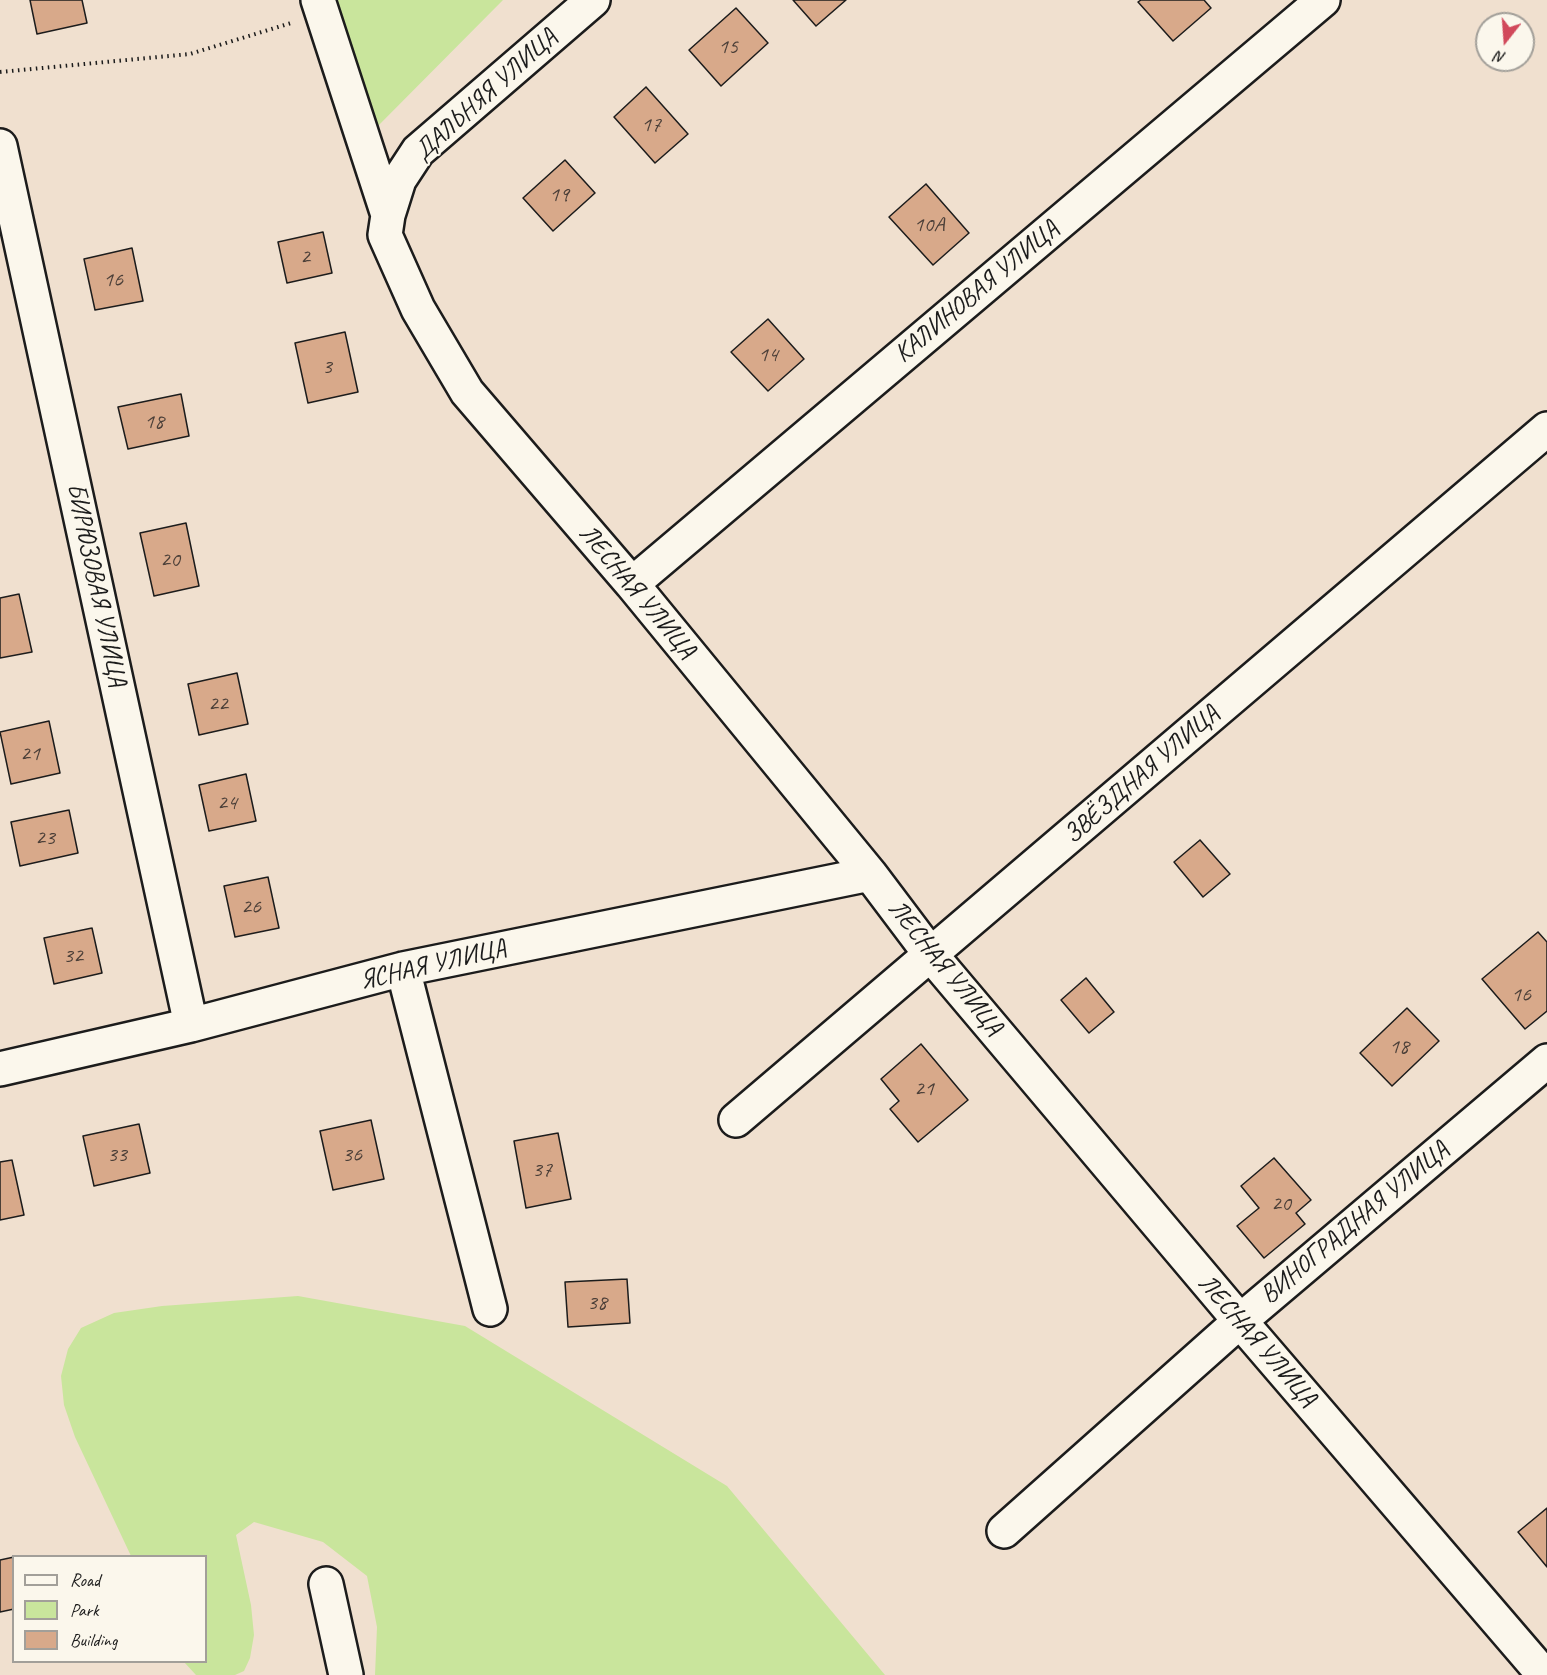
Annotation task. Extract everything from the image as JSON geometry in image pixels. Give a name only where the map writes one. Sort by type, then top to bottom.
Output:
[{"type":"street","name":"ДАЛЬНЯЯ УЛИЦА","points":[[387,225],[399,180],[418,151],[593,0]]},
{"type":"street","name":"КАЛИНОВАЯ УЛИЦА","points":[[632,584],[1323,0]]},
{"type":"street","name":"ЛЕСНАЯ УЛИЦА","points":[[320,6],[387,225],[418,309],[467,393],[632,584],[870,874],[931,955],[1240,1321],[1544,1675]]},
{"type":"street","name":"БИРЮЗОВАЯ УЛИЦА","points":[[0,146],[191,1025]]},
{"type":"street","name":"ЗВЁЗДНАЯ УЛИЦА","points":[[736,1120],[1547,429]]},
{"type":"street","name":"ЯСНАЯ УЛИЦА","points":[[0,1069],[191,1025],[403,969],[870,874]]},
{"type":"street","points":[[403,969],[490,1309]]},
{"type":"street","name":"ВИНОГРАДНАЯ УЛИЦА","points":[[1004,1531],[1240,1321],[1547,1060]]},
{"type":"street","points":[[326,1584],[346,1675]]},
{"type":"path","points":[[0,72],[190,54],[320,6]]},
{"type":"green space","points":[[332,0],[503,0],[370,134]]},
{"type":"green space","points":[[298,1296],[465,1326],[727,1486],[885,1675],[375,1675],[377,1627],[367,1576],[323,1542],[254,1522],[236,1535],[251,1605],[254,1635],[250,1658],[244,1671],[235,1675],[196,1675],[185,1663],[207,1663],[207,1555],[131,1555],[75,1437],[64,1405],[61,1376],[68,1349],[81,1328],[114,1313],[162,1306]]},
{"type":"building","points":[[30,0],[82,0],[87,23],[37,34]]},
{"type":"building","points":[[793,0],[846,0],[816,26]]},
{"type":"building","points":[[1141,0],[1204,0],[1211,8],[1173,41],[1138,2]]},
{"type":"building","points":[[736,8],[768,43],[721,86],[689,50]]},
{"type":"building","points":[[646,87],[688,134],[655,163],[614,117]]},
{"type":"building","points":[[565,160],[595,193],[553,231],[523,198]]},
{"type":"building","points":[[926,184],[969,233],[933,265],[889,217]]},
{"type":"building","points":[[323,232],[332,273],[287,283],[278,242]]},
{"type":"building","points":[[132,248],[143,301],[95,310],[84,259]]},
{"type":"building","points":[[768,319],[804,359],[768,391],[731,352]]},
{"type":"building","points":[[345,332],[358,392],[308,403],[295,343]]},
{"type":"building","points":[[181,394],[189,436],[128,449],[118,407]]},
{"type":"building","points":[[186,523],[199,586],[154,596],[140,533]]},
{"type":"building","points":[[19,594],[32,652],[0,658],[0,598]]},
{"type":"building","points":[[237,673],[248,724],[199,735],[188,684]]},
{"type":"building","points":[[49,721],[60,773],[11,784],[0,732]]},
{"type":"building","points":[[246,774],[256,821],[209,831],[199,785]]},
{"type":"building","points":[[69,810],[78,853],[20,866],[11,822]]},
{"type":"building","points":[[1200,840],[1230,874],[1203,897],[1174,862]]},
{"type":"building","points":[[268,877],[279,928],[235,937],[224,886]]},
{"type":"building","points":[[92,928],[102,973],[54,984],[44,938]]},
{"type":"building","points":[[1538,932],[1547,942],[1547,1011],[1525,1029],[1482,979]]},
{"type":"building","points":[[1086,978],[1114,1012],[1089,1033],[1061,1000]]},
{"type":"building","points":[[1407,1008],[1439,1041],[1392,1086],[1360,1053]]},
{"type":"building","points":[[921,1044],[968,1100],[918,1142],[890,1109],[899,1101],[881,1079]]},
{"type":"building","points":[[371,1120],[384,1179],[333,1190],[320,1131]]},
{"type":"building","points":[[139,1124],[150,1173],[94,1186],[83,1136]]},
{"type":"building","points":[[558,1133],[571,1199],[526,1208],[514,1141]]},
{"type":"building","points":[[1274,1158],[1311,1200],[1296,1213],[1305,1224],[1264,1258],[1237,1226],[1259,1208],[1241,1186]]},
{"type":"building","points":[[12,1160],[24,1215],[0,1220],[0,1162]]},
{"type":"building","points":[[627,1279],[630,1323],[568,1327],[565,1282]]},
{"type":"building","points":[[1547,1508],[1547,1567],[1518,1532]]},
{"type":"building","points":[[12,1557],[12,1609],[0,1612],[0,1560]]}]
